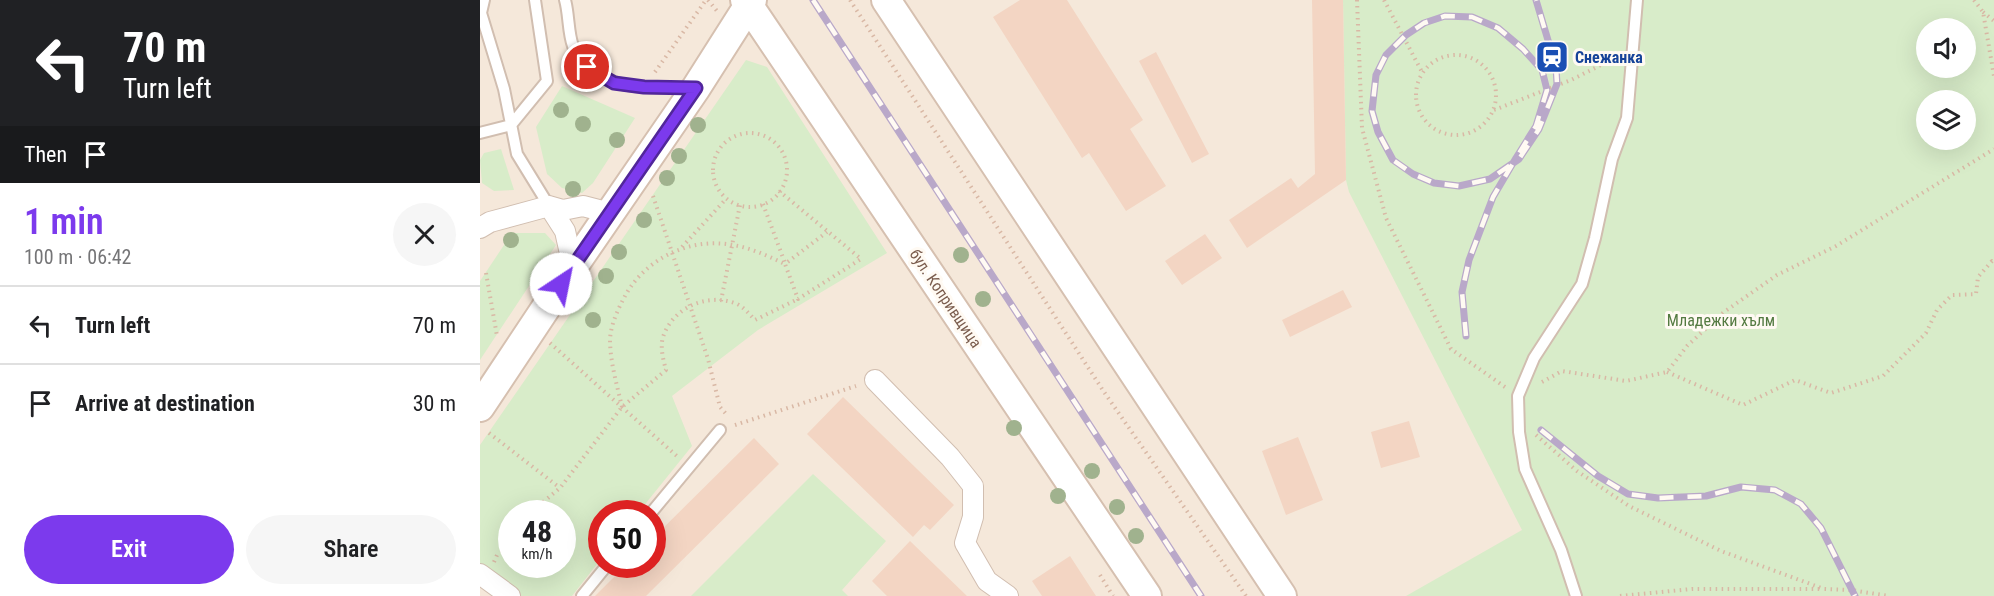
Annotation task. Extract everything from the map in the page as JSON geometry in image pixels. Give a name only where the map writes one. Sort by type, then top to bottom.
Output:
[{"type":"main road","points":[[886,0],[1282,596]]},
{"type":"main road","points":[[484,420],[573,267],[696,88],[749,2]]},
{"type":"main road","name":"бул. Копривщица","points":[[749,2],[1147,596]]},
{"type":"street","points":[[480,228],[490,222],[549,206],[563,210],[583,206],[610,213]]},
{"type":"street","points":[[549,206],[565,231],[573,267]]},
{"type":"street","points":[[875,380],[950,457],[973,486],[974,517],[965,543],[987,581],[1008,596]]},
{"type":"street","points":[[487,569],[510,596]]},
{"type":"lane","points":[[484,0],[481,13],[501,79],[517,154],[549,206]]},
{"type":"lane","points":[[480,133],[511,125],[547,81],[535,0]]},
{"type":"lane","points":[[565,0],[573,45],[587,67],[614,83],[644,87],[696,88]]},
{"type":"lane","points":[[1576,596],[1561,550],[1525,469],[1519,432],[1518,396],[1534,358],[1582,284],[1595,238],[1611,159],[1626,118],[1636,0]]},
{"type":"lane","points":[[662,500],[720,430]]},
{"type":"lane","points":[[582,596],[597,578]]},
{"type":"path","points":[[644,87],[706,0]]},
{"type":"path","points":[[850,0],[1104,392],[1246,596]]},
{"type":"path","points":[[1357,0],[1362,128],[1386,218],[1451,349],[1518,396],[1537,436],[1577,471],[1629,506],[1721,550],[1824,589]]},
{"type":"path","points":[[1384,0],[1422,72]]},
{"type":"path","points":[[1974,0],[1994,21]]},
{"type":"path","points":[[1983,12],[1994,76]]},
{"type":"path","points":[[1494,110],[1563,83],[1633,50]]},
{"type":"path","points":[[1456,55],[1469,57],[1489,72],[1495,84],[1494,110],[1476,130],[1463,135],[1450,135],[1437,131],[1426,123],[1415,98],[1422,72],[1443,57],[1456,55]]},
{"type":"path","points":[[739,134],[762,135],[772,140],[780,148],[787,170],[779,191],[763,204],[750,207],[726,199],[714,180],[715,157],[721,147],[729,139],[739,134]]},
{"type":"path","points":[[1667,372],[1687,346],[1724,312],[1777,275],[1836,246],[1994,149]]},
{"type":"path","points":[[546,500],[560,488],[622,407],[666,369],[663,339],[670,323],[679,312],[702,301],[721,301],[735,303],[746,309],[755,320],[798,300],[861,259],[779,191]]},
{"type":"path","points":[[653,196],[708,359],[720,407],[736,424]]},
{"type":"path","points":[[682,248],[726,199]]},
{"type":"path","points":[[763,204],[798,300]]},
{"type":"path","points":[[721,301],[740,205]]},
{"type":"path","points":[[785,264],[827,232]]},
{"type":"path","points":[[622,407],[611,356],[610,337],[616,312],[631,285],[644,270],[672,252],[710,243],[733,244],[759,252],[785,264]]},
{"type":"path","points":[[1518,396],[1562,371],[1626,381],[1667,372],[1743,405],[1795,380],[1831,393],[1883,376],[1926,333],[1936,310],[1952,295],[1976,294],[1977,277],[1994,261]]},
{"type":"path","points":[[486,273],[498,337]]},
{"type":"path","points":[[549,343],[670,451]]},
{"type":"path","points":[[720,430],[875,380]]},
{"type":"path","points":[[484,420],[560,488]]},
{"type":"path","points":[[487,569],[498,555]]},
{"type":"path","points":[[1620,596],[1692,590],[1824,589],[1851,590],[1889,596]]},
{"type":"shaded area","points":[[480,0],[1994,0],[1994,596],[480,596]]},
{"type":"green space","name":"Младежки хълм","points":[[1343,0],[1994,0],[1994,596],[1406,596],[1522,530],[1349,192],[1346,180]]},
{"type":"green space","points":[[746,60],[767,67],[887,253],[758,330],[672,396],[692,446],[648,500],[588,500],[588,576],[572,596],[521,596],[480,564],[480,445]]},
{"type":"green space","points":[[562,86],[635,118],[593,183],[582,193],[562,188],[547,174],[536,127]]},
{"type":"green space","points":[[501,149],[514,190],[494,191],[482,183],[480,160],[484,153]]},
{"type":"green space","points":[[512,233],[545,233],[556,245],[480,360],[480,281]]},
{"type":"green space","points":[[813,474],[886,541],[842,590],[848,596],[691,596]]},
{"type":"building","points":[[1020,0],[1067,0],[1143,120],[1130,129],[1166,186],[1126,211],[1089,153],[1082,158],[993,17]]},
{"type":"building","points":[[1312,0],[1343,0],[1346,180],[1247,248],[1229,220],[1291,178],[1298,188],[1315,174]]},
{"type":"building","points":[[1156,52],[1209,154],[1192,163],[1139,61]]},
{"type":"building","points":[[1205,234],[1222,258],[1182,285],[1165,261]]},
{"type":"building","points":[[1343,290],[1352,307],[1290,337],[1282,320]]},
{"type":"building","points":[[843,397],[954,505],[930,530],[924,525],[913,537],[807,434]]},
{"type":"building","points":[[1409,421],[1420,457],[1381,468],[1371,432]]},
{"type":"building","points":[[1298,437],[1323,500],[1286,515],[1262,451]]},
{"type":"building","points":[[754,438],[779,464],[666,576],[666,525]]},
{"type":"building","points":[[910,541],[967,596],[887,596],[872,581]]},
{"type":"building","points":[[1070,556],[1096,596],[1042,596],[1032,581]]},
{"type":"building","points":[[613,578],[664,578],[646,596],[595,596]]},
{"type":"railway","points":[[813,0],[1201,596]]},
{"type":"railway","points":[[1466,336],[1462,292],[1469,260],[1493,197],[1516,158],[1536,126],[1547,90],[1542,70],[1523,49],[1498,28],[1472,17],[1445,16],[1424,23],[1406,35],[1386,55],[1376,75],[1372,111],[1378,132],[1393,160],[1413,174],[1434,183],[1459,186],[1490,179],[1519,159],[1539,129],[1557,84],[1556,67],[1536,0]]},
{"type":"railway","points":[[1541,430],[1598,476],[1628,494],[1658,498],[1706,496],[1741,487],[1775,490],[1801,504],[1821,528],[1855,596]]},
{"type":"place","name":"Снежанка","points":[[1552,57]]},
{"type":"route","points":[[561,284],[696,88],[644,87],[614,83],[587,67]]}]
